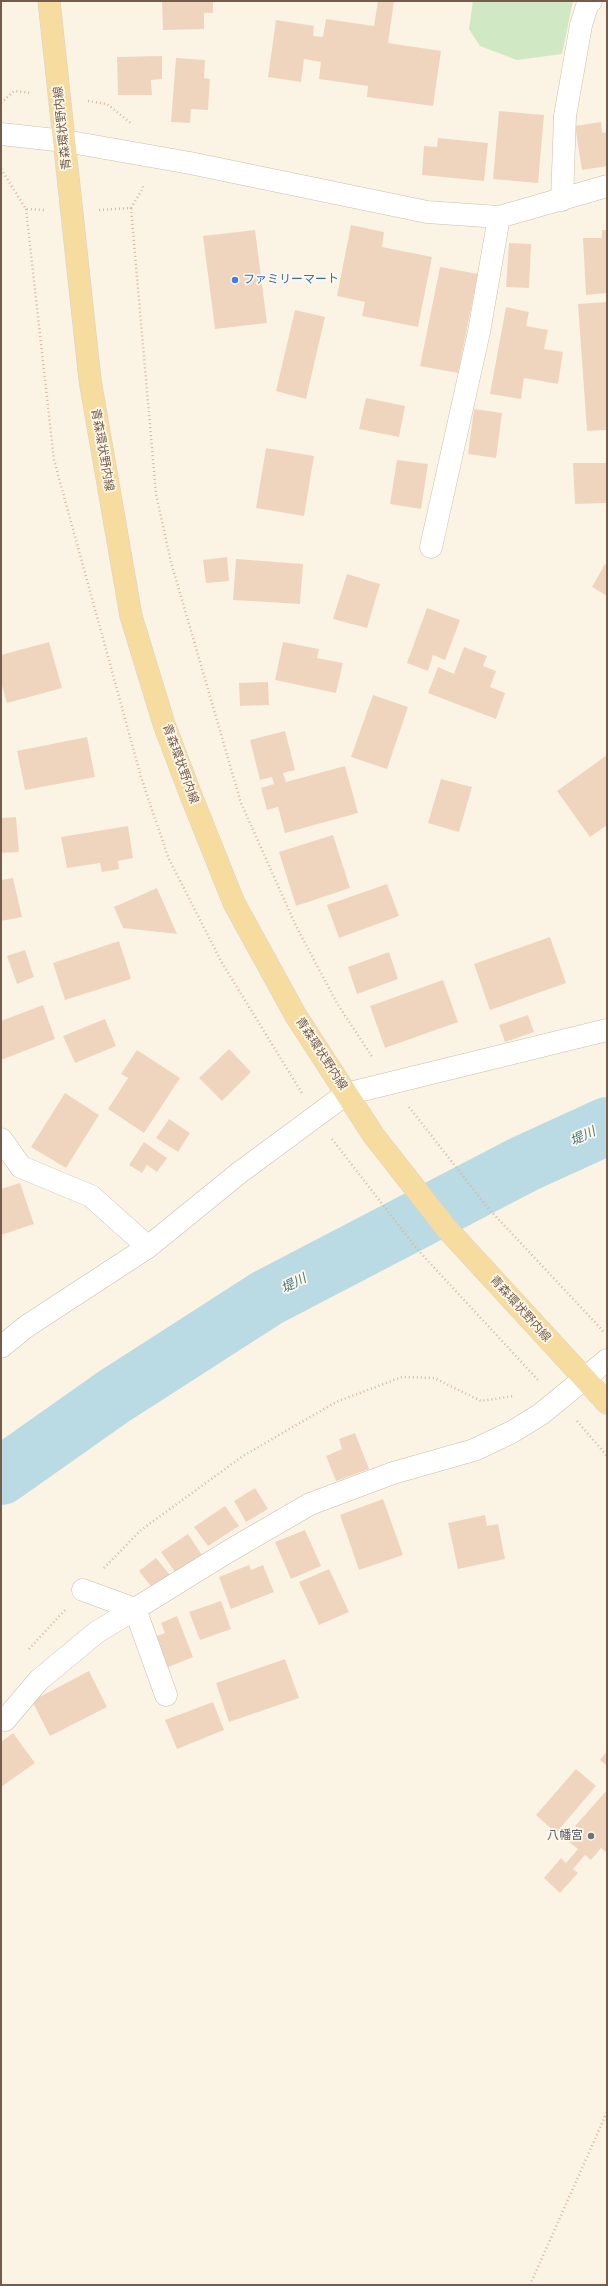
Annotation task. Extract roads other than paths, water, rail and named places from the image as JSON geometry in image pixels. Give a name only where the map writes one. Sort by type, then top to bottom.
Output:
[{"type":"main road","name":"青森環状野内線","points":[[49,1],[90,380],[131,616],[164,724],[234,903],[296,1016],[374,1136],[447,1229],[607,1403]]},
{"type":"street","points":[[562,200],[565,116],[581,25],[588,3],[591,1]]},
{"type":"street","points":[[1,134],[64,141],[190,162],[427,212],[499,217],[607,186]]},
{"type":"street","points":[[430,547],[479,332],[499,217]]},
{"type":"street","points":[[1,1347],[26,1326],[148,1248],[239,1173],[346,1094],[607,1030]]},
{"type":"street","points":[[1,1139],[21,1167],[91,1196],[148,1248]]},
{"type":"street","points":[[5,1720],[39,1680],[97,1632],[241,1543],[310,1504],[393,1473],[474,1450],[512,1432],[540,1414],[607,1360]]},
{"type":"street","points":[[83,1590],[135,1609]]},
{"type":"street","points":[[135,1609],[166,1695]]},
{"type":"waterway","name":"堤川","points":[[1,1476],[113,1397],[267,1298],[524,1164],[607,1126]]},
{"type":"place","name":"ファミリーマート","points":[[235,280]]},
{"type":"place","name":"八幡宮","points":[[591,1836]]}]
